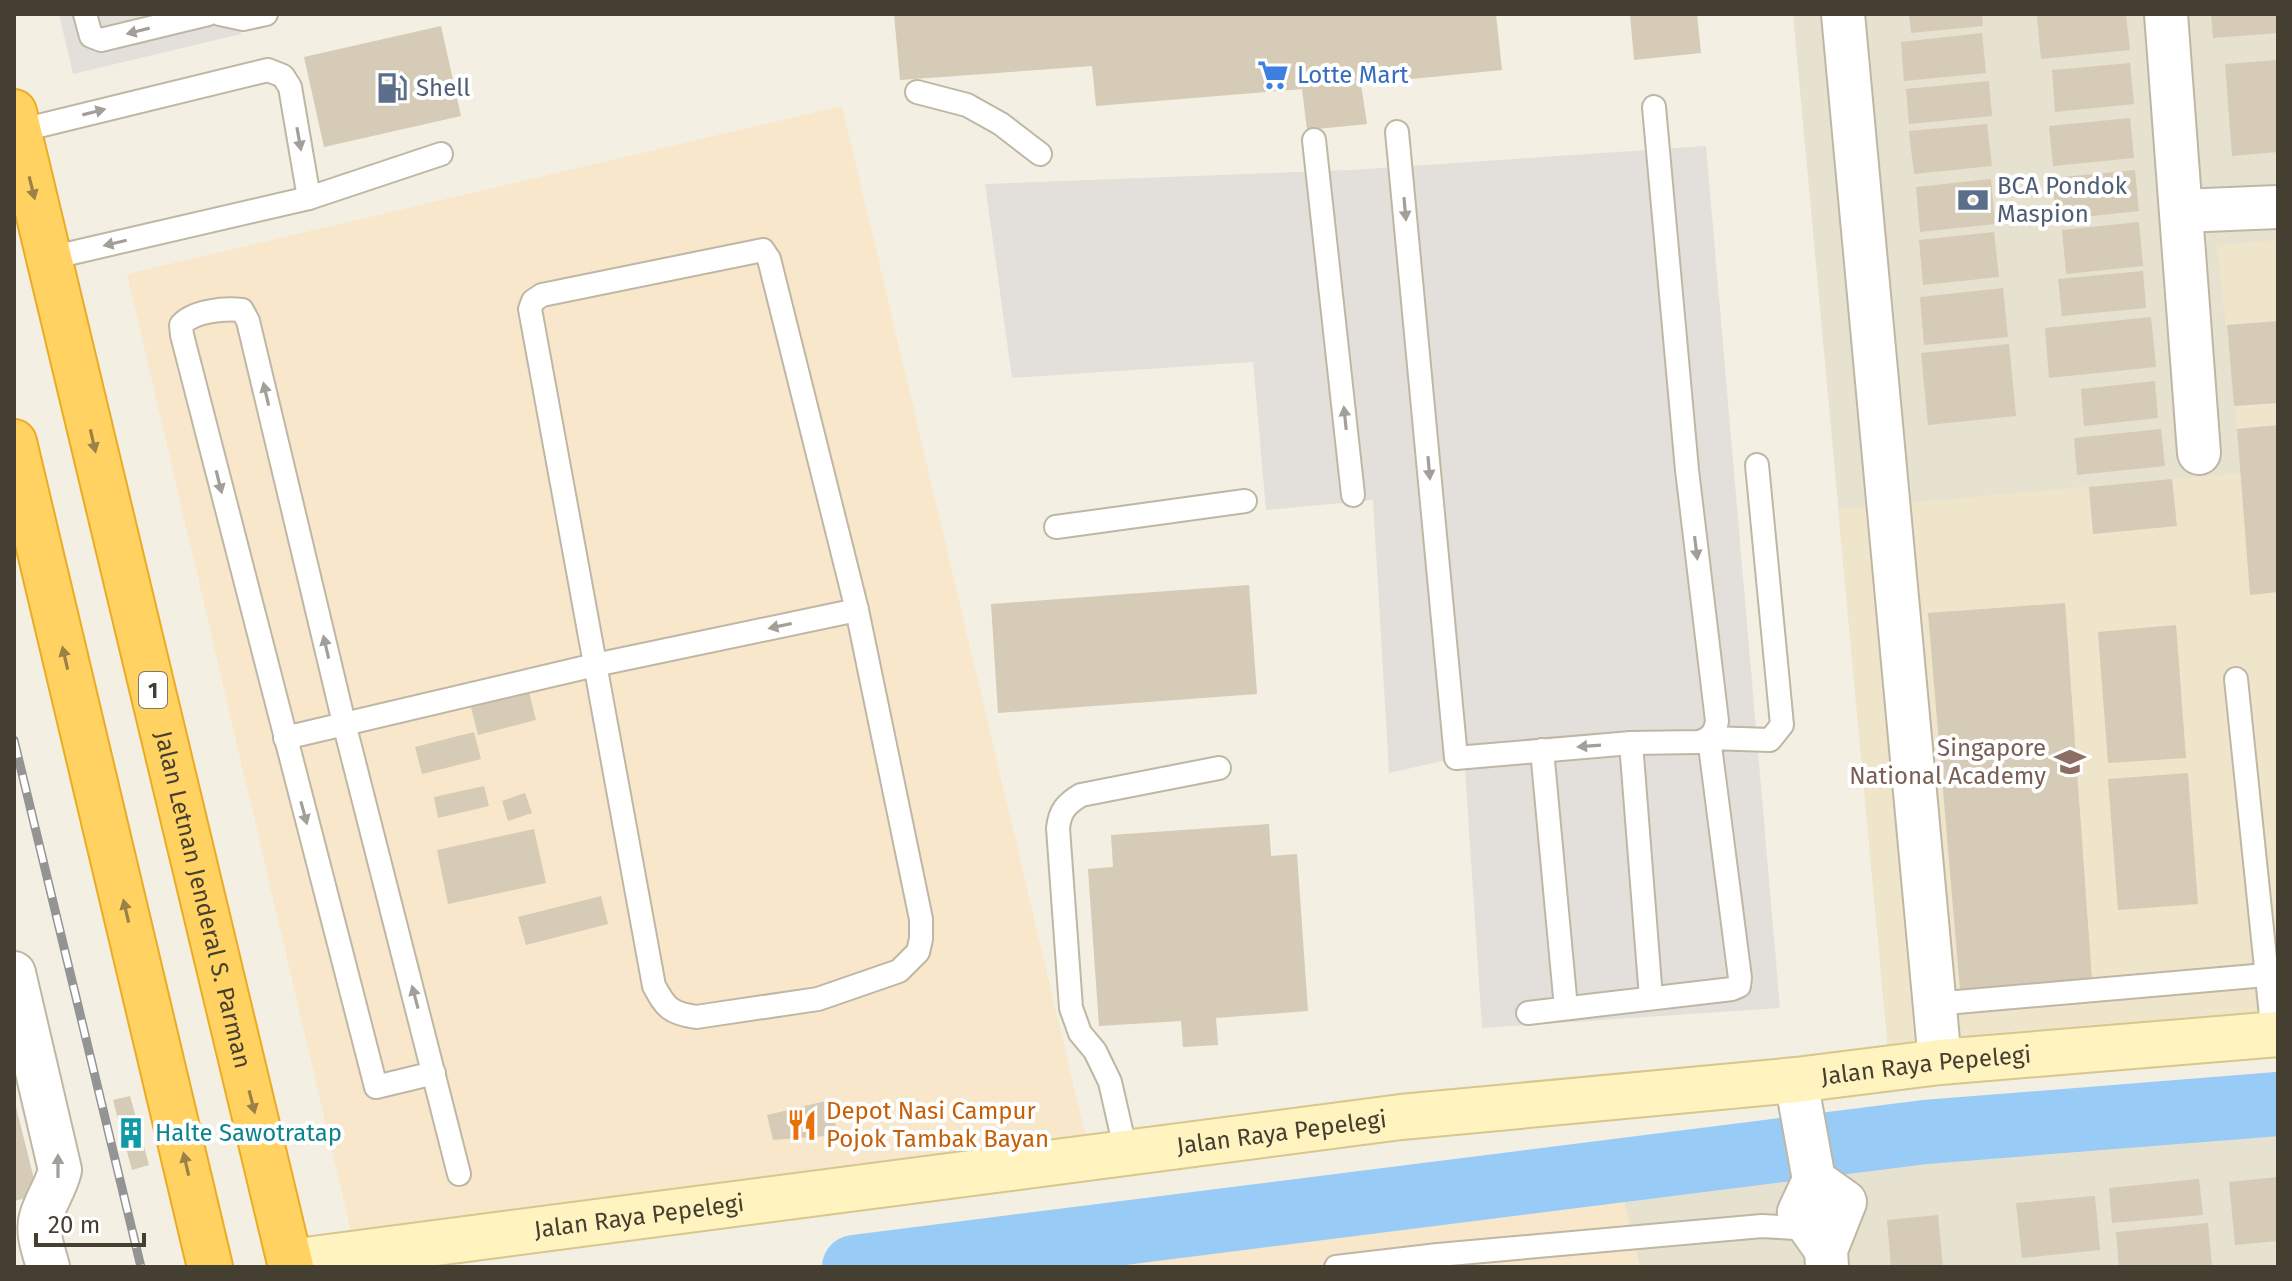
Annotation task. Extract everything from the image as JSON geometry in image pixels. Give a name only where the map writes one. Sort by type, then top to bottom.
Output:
[{"type":"highway","name":"Jalan Letnan Jenderal S. Parman","points":[[16,121],[290,1264]]},
{"type":"highway","points":[[14,442],[210,1267]]},
{"type":"street","points":[[1843,14],[1940,1062]]},
{"type":"street","points":[[2166,14],[2199,453]]},
{"type":"street","points":[[2182,211],[2278,207]]},
{"type":"street","points":[[14,973],[59,1161],[56,1187],[40,1219],[40,1234],[48,1267]]},
{"type":"street","name":"Jalan Raya Pepelegi","points":[[290,1264],[1401,1117],[1798,1093],[1940,1062],[2275,1034]]},
{"type":"street","points":[[1798,1093],[1813,1176],[1845,1202],[1822,1249]]},
{"type":"lane","points":[[85,14],[91,36],[101,40],[208,14]]},
{"type":"lane","points":[[220,14],[243,19],[266,14]]},
{"type":"lane","points":[[16,121],[268,70],[283,76],[290,87],[309,198]]},
{"type":"lane","points":[[917,92],[967,105],[1001,124],[1040,154]]},
{"type":"lane","points":[[1528,1013],[1739,986],[1709,738],[1715,731],[1717,721],[1687,470],[1654,107]]},
{"type":"lane","points":[[1397,132],[1456,758],[1631,743],[1699,742],[1709,738],[1770,740],[1782,725],[1757,465]]},
{"type":"lane","points":[[1314,140],[1353,495]]},
{"type":"lane","points":[[50,258],[309,198],[441,154]]},
{"type":"lane","points":[[763,250],[769,259],[857,610],[921,919],[918,952],[899,971],[818,999],[696,1017],[676,1014],[664,1005],[654,986],[595,665],[530,309],[533,301],[542,295],[763,250]]},
{"type":"lane","points":[[434,1073],[376,1087],[182,335],[181,325],[187,317],[230,309],[242,310],[248,321],[344,723],[434,1073],[459,1174]]},
{"type":"lane","points":[[1056,527],[1245,501]]},
{"type":"lane","points":[[285,738],[595,665],[857,610]]},
{"type":"lane","points":[[2236,679],[2266,975],[2275,1034]]},
{"type":"lane","points":[[1631,743],[1651,998]]},
{"type":"lane","points":[[1542,750],[1566,1008]]},
{"type":"lane","points":[[1126,1152],[1110,1082],[1095,1051],[1080,1033],[1071,1008],[1058,828],[1060,814],[1068,803],[1081,795],[1219,768]]},
{"type":"lane","points":[[1934,1004],[2266,975]]},
{"type":"lane","points":[[1336,1267],[1480,1259],[1762,1226],[1822,1249]]},
{"type":"shaded area","points":[[59,14],[236,14],[241,34],[73,74]]},
{"type":"shaded area","points":[[1793,14],[2278,14],[2278,1015],[1888,1048]]},
{"type":"shaded area","points":[[842,106],[1086,1138],[352,1236],[127,274]]},
{"type":"shaded area","points":[[1706,146],[1780,1008],[1482,1028],[1465,769],[1456,758],[1389,773],[1373,500],[1266,510],[1253,362],[1012,378],[985,184],[1351,170]]},
{"type":"shaded area","name":"Singapore National Academy","points":[[2278,240],[2278,1015],[1888,1048],[1838,509],[2242,473],[2217,245]]},
{"type":"shaded area","points":[[2278,1127],[2278,1267],[1640,1267],[1624,1201],[1872,1167]]},
{"type":"shaded area","points":[[1624,1200],[1640,1267],[1061,1267]]},
{"type":"building","name":"Lotte Mart","points":[[894,14],[1496,14],[1502,70],[1361,84],[1367,124],[1307,130],[1302,89],[1096,106],[1092,66],[900,80]]},
{"type":"building","points":[[1630,14],[1697,14],[1701,53],[1634,60]]},
{"type":"building","points":[[1909,14],[1982,14],[1983,26],[1911,33]]},
{"type":"building","points":[[2126,14],[2130,50],[2041,59],[2037,16]]},
{"type":"building","points":[[2211,14],[2277,14],[2278,33],[2213,38]]},
{"type":"building","points":[[441,26],[461,116],[324,147],[304,57]]},
{"type":"building","points":[[1982,33],[1986,73],[1904,81],[1901,42]]},
{"type":"building","points":[[2278,60],[2278,152],[2232,156],[2225,64]]},
{"type":"building","points":[[2130,63],[2134,104],[2055,112],[2052,70]]},
{"type":"building","points":[[1989,81],[1992,116],[1909,124],[1906,89]]},
{"type":"building","points":[[2130,118],[2134,158],[2053,166],[2049,126]]},
{"type":"building","points":[[1987,124],[1992,166],[1914,174],[1909,131]]},
{"type":"building","points":[[2135,170],[2139,211],[2056,220],[2052,178]]},
{"type":"building","points":[[1991,179],[1995,224],[1920,232],[1916,187]]},
{"type":"building","points":[[2139,222],[2143,266],[2066,274],[2062,230]]},
{"type":"building","points":[[1994,232],[1999,277],[1923,285],[1919,240]]},
{"type":"building","points":[[2143,271],[2146,308],[2062,316],[2058,279]]},
{"type":"building","points":[[2003,288],[2008,337],[1924,345],[1920,297]]},
{"type":"building","points":[[2151,317],[2156,367],[2049,378],[2045,328]]},
{"type":"building","points":[[2278,321],[2278,403],[2234,406],[2227,325]]},
{"type":"building","points":[[2009,344],[2016,416],[1928,425],[1921,353]]},
{"type":"building","points":[[2155,381],[2158,418],[2084,426],[2081,389]]},
{"type":"building","points":[[2278,425],[2278,592],[2250,595],[2237,429]]},
{"type":"building","points":[[2161,429],[2165,466],[2077,475],[2074,438]]},
{"type":"building","points":[[2172,479],[2177,526],[2093,534],[2089,487]]},
{"type":"building","points":[[1249,585],[1257,694],[998,713],[991,604]]},
{"type":"building","points":[[2065,603],[2092,980],[1960,990],[1928,613]]},
{"type":"building","points":[[2176,625],[2186,758],[2108,763],[2098,632]]},
{"type":"building","points":[[529,692],[536,720],[478,735],[471,707]]},
{"type":"building","points":[[474,732],[481,759],[422,774],[415,747]]},
{"type":"building","points":[[2188,773],[2198,904],[2118,910],[2108,779]]},
{"type":"building","points":[[484,786],[489,806],[438,818],[434,797]]},
{"type":"building","points":[[525,793],[532,813],[508,821],[502,801]]},
{"type":"building","points":[[1269,824],[1271,856],[1297,854],[1308,1011],[1216,1018],[1218,1045],[1183,1047],[1181,1021],[1099,1026],[1088,869],[1113,867],[1111,835]]},
{"type":"building","points":[[534,829],[546,883],[448,904],[437,850]]},
{"type":"building","points":[[601,896],[608,924],[526,945],[518,917]]},
{"type":"building","name":"Halte Sawotratap","points":[[130,1096],[149,1165],[132,1170],[113,1100]]},
{"type":"building","points":[[14,1099],[38,1195],[14,1201]]},
{"type":"building","name":"Depot Nasi Campur Pojok Tambak Bayan","points":[[830,1100],[838,1135],[773,1140],[767,1115]]},
{"type":"building","points":[[2278,1177],[2278,1241],[2235,1245],[2229,1182]]},
{"type":"building","points":[[2199,1179],[2203,1215],[2112,1223],[2109,1188]]},
{"type":"building","points":[[2095,1196],[2100,1250],[2022,1258],[2016,1203]]},
{"type":"building","points":[[1938,1215],[1943,1267],[1891,1267],[1887,1220]]},
{"type":"building","points":[[2208,1223],[2212,1266],[2119,1267],[2116,1232]]},
{"type":"waterway","points":[[854,1267],[1925,1132],[2278,1104]]},
{"type":"railway","points":[[14,740],[141,1267]]},
{"type":"place","name":"Lotte Mart","points":[[1273,75]]},
{"type":"place","name":"Shell","points":[[392,88]]},
{"type":"place","name":"BCA Pondok Maspion","points":[[1973,200]]},
{"type":"place","name":"Singapore National Academy","points":[[2070,762]]},
{"type":"place","name":"Depot Nasi Campur Pojok Tambak Bayan","points":[[802,1125]]},
{"type":"place","name":"Halte Sawotratap","points":[[131,1133]]}]
